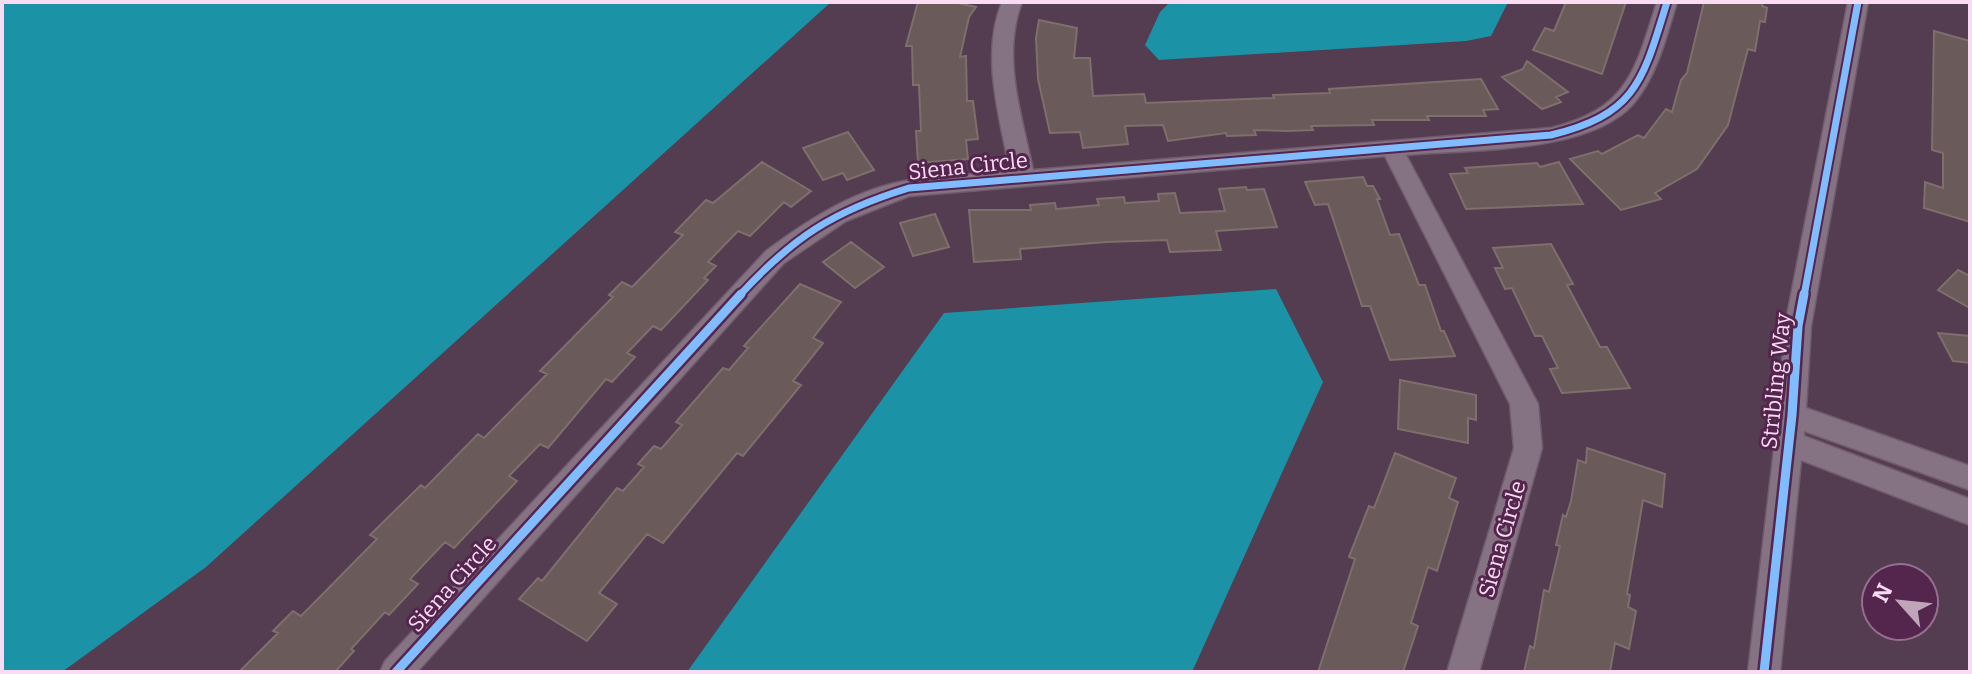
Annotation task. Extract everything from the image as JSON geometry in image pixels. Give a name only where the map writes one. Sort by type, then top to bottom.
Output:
[{"type":"street","points":[[1012,2],[1001,23],[1001,50],[1023,178]]},
{"type":"street","name":"Siena Circle","points":[[396,672],[775,257],[816,225],[857,203],[909,188],[1551,135],[1597,121],[1629,99],[1643,75],[1667,2]]},
{"type":"street","name":"Stribling Way","points":[[1764,672],[1798,326],[1858,2]]},
{"type":"street","name":"Siena Circle","points":[[1392,149],[1524,404],[1528,448],[1463,672]]},
{"type":"street","points":[[1790,429],[1970,478]]},
{"type":"street","points":[[1790,429],[1970,512]]},
{"type":"water","points":[[2,2],[831,2],[206,567],[62,672],[2,672]]},
{"type":"water","points":[[1170,2],[1508,2],[1491,36],[1466,41],[1159,60],[1145,45],[1160,12]]},
{"type":"water","points":[[1276,289],[1323,382],[1192,672],[687,672],[944,313]]},
{"type":"building","points":[[918,2],[953,2],[976,7],[969,17],[960,57],[966,56],[967,101],[973,101],[978,139],[966,140],[968,159],[918,163],[916,131],[921,131],[919,85],[913,85],[912,46],[906,46]]},
{"type":"building","points":[[1566,2],[1626,2],[1602,74],[1533,50],[1545,28],[1554,31]]},
{"type":"building","points":[[1704,2],[1763,2],[1762,6],[1767,8],[1765,22],[1760,21],[1755,51],[1748,49],[1728,125],[1697,169],[1655,193],[1661,199],[1621,210],[1570,159],[1598,151],[1602,154],[1638,135],[1644,138],[1666,109],[1672,112],[1681,80],[1687,73]]},
{"type":"building","points":[[1039,20],[1077,28],[1074,58],[1090,58],[1093,96],[1144,94],[1146,103],[1274,98],[1273,95],[1330,93],[1329,89],[1481,79],[1498,109],[1483,110],[1486,116],[1372,120],[1374,125],[1311,126],[1313,130],[1254,130],[1256,135],[1227,136],[1226,133],[1168,141],[1163,125],[1125,126],[1128,144],[1083,148],[1080,132],[1050,133],[1038,79],[1036,38]]},
{"type":"building","points":[[1934,31],[1970,41],[1970,222],[1924,208],[1925,182],[1943,188],[1943,153],[1932,150]]},
{"type":"building","points":[[1527,61],[1568,92],[1556,97],[1561,102],[1542,109],[1502,77],[1523,69]]},
{"type":"building","points":[[848,132],[874,170],[847,180],[843,173],[823,180],[803,148]]},
{"type":"building","points":[[762,162],[811,191],[791,207],[784,202],[750,236],[738,231],[708,262],[716,266],[704,278],[708,280],[661,330],[653,326],[627,353],[635,357],[612,382],[606,379],[548,448],[540,444],[509,476],[517,481],[454,548],[445,542],[410,579],[418,584],[389,615],[385,612],[351,649],[354,651],[335,672],[239,672],[278,633],[273,631],[293,611],[301,616],[377,539],[370,535],[421,485],[425,488],[478,434],[484,438],[547,374],[540,371],[613,297],[609,295],[622,282],[632,287],[683,235],[675,232],[706,200],[713,203]]},
{"type":"building","points":[[1559,162],[1583,204],[1466,209],[1450,174],[1468,173],[1465,168],[1537,163],[1540,167]]},
{"type":"building","points":[[1363,177],[1367,186],[1373,186],[1380,199],[1377,199],[1390,235],[1399,234],[1419,285],[1425,285],[1441,331],[1444,331],[1455,356],[1390,360],[1370,306],[1362,306],[1328,204],[1315,205],[1305,182]]},
{"type":"building","points":[[1246,187],[1247,190],[1264,189],[1277,227],[1216,231],[1221,250],[1170,252],[1167,240],[1106,242],[1020,249],[1021,259],[974,262],[969,210],[1031,210],[1030,205],[1055,203],[1056,209],[1099,205],[1097,199],[1124,197],[1125,203],[1159,201],[1158,194],[1175,193],[1180,213],[1225,211],[1219,189]]},
{"type":"building","points":[[935,214],[949,247],[913,256],[900,223]]},
{"type":"building","points":[[851,242],[884,267],[855,288],[823,262]]},
{"type":"building","points":[[1551,244],[1573,284],[1567,285],[1600,347],[1607,347],[1630,388],[1562,393],[1550,369],[1558,368],[1542,336],[1535,336],[1512,288],[1505,289],[1495,268],[1503,268],[1493,248]]},
{"type":"building","points":[[1958,270],[1970,276],[1970,308],[1938,290]]},
{"type":"building","points":[[800,284],[841,302],[813,338],[823,343],[793,381],[801,385],[743,456],[737,453],[663,543],[647,534],[599,593],[617,604],[587,641],[519,599],[538,578],[542,581],[617,488],[623,491],[644,467],[638,464],[654,446],[661,449],[682,425],[676,422],[723,368],[729,370],[748,348],[744,346]]},
{"type":"building","points":[[1938,333],[1970,336],[1970,363],[1953,361]]},
{"type":"building","points":[[1400,380],[1476,395],[1476,420],[1468,418],[1468,443],[1398,429]]},
{"type":"building","points":[[1587,448],[1665,474],[1662,507],[1643,500],[1627,594],[1630,595],[1628,607],[1636,611],[1629,649],[1615,643],[1610,672],[1524,672],[1530,646],[1534,648],[1544,590],[1549,592],[1560,546],[1556,545],[1563,515],[1566,517],[1571,501],[1578,460],[1586,463]]},
{"type":"building","points":[[1395,453],[1456,478],[1449,498],[1458,502],[1437,571],[1428,567],[1411,623],[1418,626],[1403,672],[1318,672],[1355,559],[1349,557],[1369,506],[1374,508]]},
{"type":"cycle path","points":[[396,672],[775,257],[838,215],[909,188],[1551,135],[1576,129],[1600,120],[1627,97],[1645,68],[1667,2]]},
{"type":"cycle path","points":[[1764,672],[1792,415],[1798,326],[1858,2]]}]
